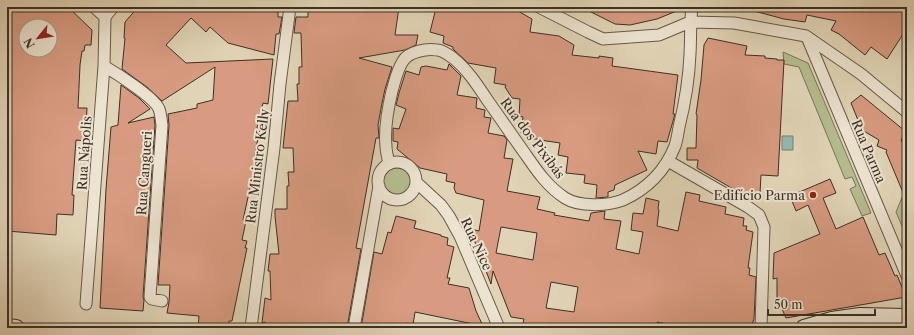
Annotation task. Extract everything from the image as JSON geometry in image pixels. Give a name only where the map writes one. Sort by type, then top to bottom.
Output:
[{"type":"street","points":[[94,7],[105,17],[113,7]]},
{"type":"street","name":"Rua Ministro Kelly","points":[[251,328],[290,7]]},
{"type":"street","points":[[539,7],[603,39],[659,35],[690,22],[734,22],[806,36],[861,74],[907,112]]},
{"type":"street","name":"Rua dos Pixibás","points":[[389,164],[385,130],[396,75],[403,60],[410,54],[421,50],[437,50],[452,57],[468,72],[537,171],[552,188],[567,199],[582,204],[598,205],[616,203],[633,196],[658,175],[668,161],[675,145],[688,83],[690,22],[692,7]]},
{"type":"street","name":"Rua Nápolis","points":[[86,304],[104,66],[105,17]]},
{"type":"street","name":"Rua Parma","points":[[806,36],[907,276]]},
{"type":"street","name":"Rua Cangueri","points":[[104,66],[147,96],[159,109],[162,125],[150,297],[152,299],[162,301]]},
{"type":"street","points":[[668,161],[748,206],[759,215],[764,227],[761,328]]},
{"type":"street","points":[[395,162],[407,165],[415,175],[416,182],[415,188],[408,197],[402,200],[396,200],[385,196],[381,191],[378,179],[384,168],[395,162]]},
{"type":"street","name":"Rua Nice","points":[[416,182],[441,205],[449,216],[460,236],[499,328]]},
{"type":"street","points":[[354,328],[379,186]]},
{"type":"street","points":[[804,328],[832,320],[860,316],[907,317]]},
{"type":"street","points":[[847,328],[860,316]]},
{"type":"street","points":[[7,327],[16,328]]},
{"type":"green space","points":[[783,52],[808,63],[871,213],[862,216],[850,189],[856,186],[852,177],[845,179],[799,67],[784,64]]},
{"type":"green space","points":[[397,168],[407,172],[411,182],[407,192],[397,196],[387,192],[383,182],[387,172]]},
{"type":"green space","points":[[903,195],[907,204],[907,238],[896,212]]},
{"type":"water","points":[[782,136],[793,136],[793,150],[782,150]]},
{"type":"building","points":[[7,7],[68,7],[92,30],[91,45],[85,45],[84,51],[82,51],[80,65],[78,108],[87,108],[85,141],[76,140],[72,195],[74,195],[73,215],[57,214],[56,235],[7,231]]},
{"type":"building","points":[[138,7],[226,7],[241,11],[242,7],[269,7],[269,10],[278,12],[278,17],[282,17],[279,34],[276,34],[274,55],[228,43],[210,27],[206,32],[191,18],[166,45],[186,63],[273,59],[268,104],[263,103],[257,128],[260,129],[254,158],[262,160],[260,171],[254,170],[243,220],[246,221],[242,240],[247,241],[245,248],[247,248],[232,321],[229,321],[228,328],[198,328],[199,316],[167,313],[170,285],[158,285],[169,125],[168,114],[197,108],[197,104],[213,100],[215,67],[162,101],[147,87],[122,69],[125,22]]},
{"type":"building","points":[[308,7],[399,7],[395,35],[418,35],[416,45],[405,50],[359,58],[392,67],[382,103],[378,125],[379,138],[376,138],[356,248],[361,249],[347,328],[266,328],[265,322],[262,323],[265,298],[271,300],[270,271],[268,271],[270,254],[279,254],[275,209],[287,209],[287,186],[289,186],[288,172],[294,172],[293,148],[283,148],[288,101],[298,101],[297,84],[299,84],[299,67],[302,67],[301,33],[294,33],[296,17],[308,17]]},
{"type":"building","points":[[445,7],[511,7],[532,19],[530,32],[559,36],[574,45],[572,55],[613,58],[612,66],[678,75],[673,114],[675,114],[667,142],[658,141],[656,154],[638,151],[647,170],[615,185],[614,190],[608,192],[608,197],[596,198],[597,185],[584,183],[585,175],[566,173],[568,157],[558,155],[560,143],[534,139],[534,134],[521,133],[523,117],[519,116],[520,99],[512,98],[505,87],[506,85],[494,83],[496,68],[468,63],[453,49],[453,47],[443,43],[444,36],[430,32],[436,8],[445,10]]},
{"type":"building","points":[[581,7],[684,8],[657,19],[630,25],[615,24]]},
{"type":"building","points":[[754,7],[907,7],[907,28],[887,59],[871,47],[865,55],[839,34],[831,30],[836,21],[807,15],[805,22],[784,19],[754,11]]},
{"type":"building","points":[[708,38],[747,46],[745,55],[765,56],[765,58],[784,60],[778,176],[761,175],[760,193],[740,193],[697,168],[698,160],[687,160],[687,148],[696,148],[696,114],[704,45]]},
{"type":"building","points":[[449,64],[461,76],[457,95],[477,98],[476,108],[485,110],[484,117],[491,118],[488,133],[504,136],[507,140],[504,158],[513,159],[507,191],[540,197],[537,209],[555,213],[554,215],[589,221],[591,213],[605,211],[604,219],[621,221],[616,249],[639,254],[643,232],[631,230],[633,213],[643,214],[646,198],[659,201],[657,226],[678,231],[686,192],[700,195],[699,201],[726,207],[725,214],[744,218],[743,226],[747,226],[746,230],[753,232],[748,268],[750,268],[749,275],[756,277],[754,319],[752,324],[734,328],[688,328],[657,322],[656,328],[522,328],[524,319],[511,317],[493,271],[491,284],[470,229],[479,231],[484,200],[456,193],[454,188],[455,183],[446,181],[447,174],[420,168],[397,149],[398,142],[393,141],[393,128],[399,129],[406,109],[396,105],[406,71],[419,75],[421,67],[426,66],[447,70]],"holes":[[[501,227],[537,233],[533,260],[496,253]],[[551,282],[578,287],[574,312],[546,308]]]},
{"type":"building","points":[[121,85],[139,98],[150,109],[128,123],[154,117],[155,125],[143,311],[100,308],[106,189],[111,127],[118,125]]},
{"type":"building","points":[[861,95],[905,131],[901,141],[907,142],[907,202],[886,152],[887,150],[877,146],[879,140],[862,130],[851,103]]},
{"type":"building","points":[[830,179],[836,193],[823,198],[836,229],[863,217],[879,255],[885,253],[895,276],[897,275],[906,297],[786,318],[777,297],[777,278],[773,279],[774,253],[820,234],[808,205],[796,211],[790,196]]},
{"type":"building","points":[[396,216],[416,221],[414,228],[448,238],[447,245],[454,247],[447,278],[450,278],[448,284],[469,288],[476,311],[483,326],[415,312],[413,325],[407,323],[406,328],[361,328],[374,252],[382,254],[388,232],[391,233]]},
{"type":"place","name":"Edifício Parma","points":[[813,195]]}]
